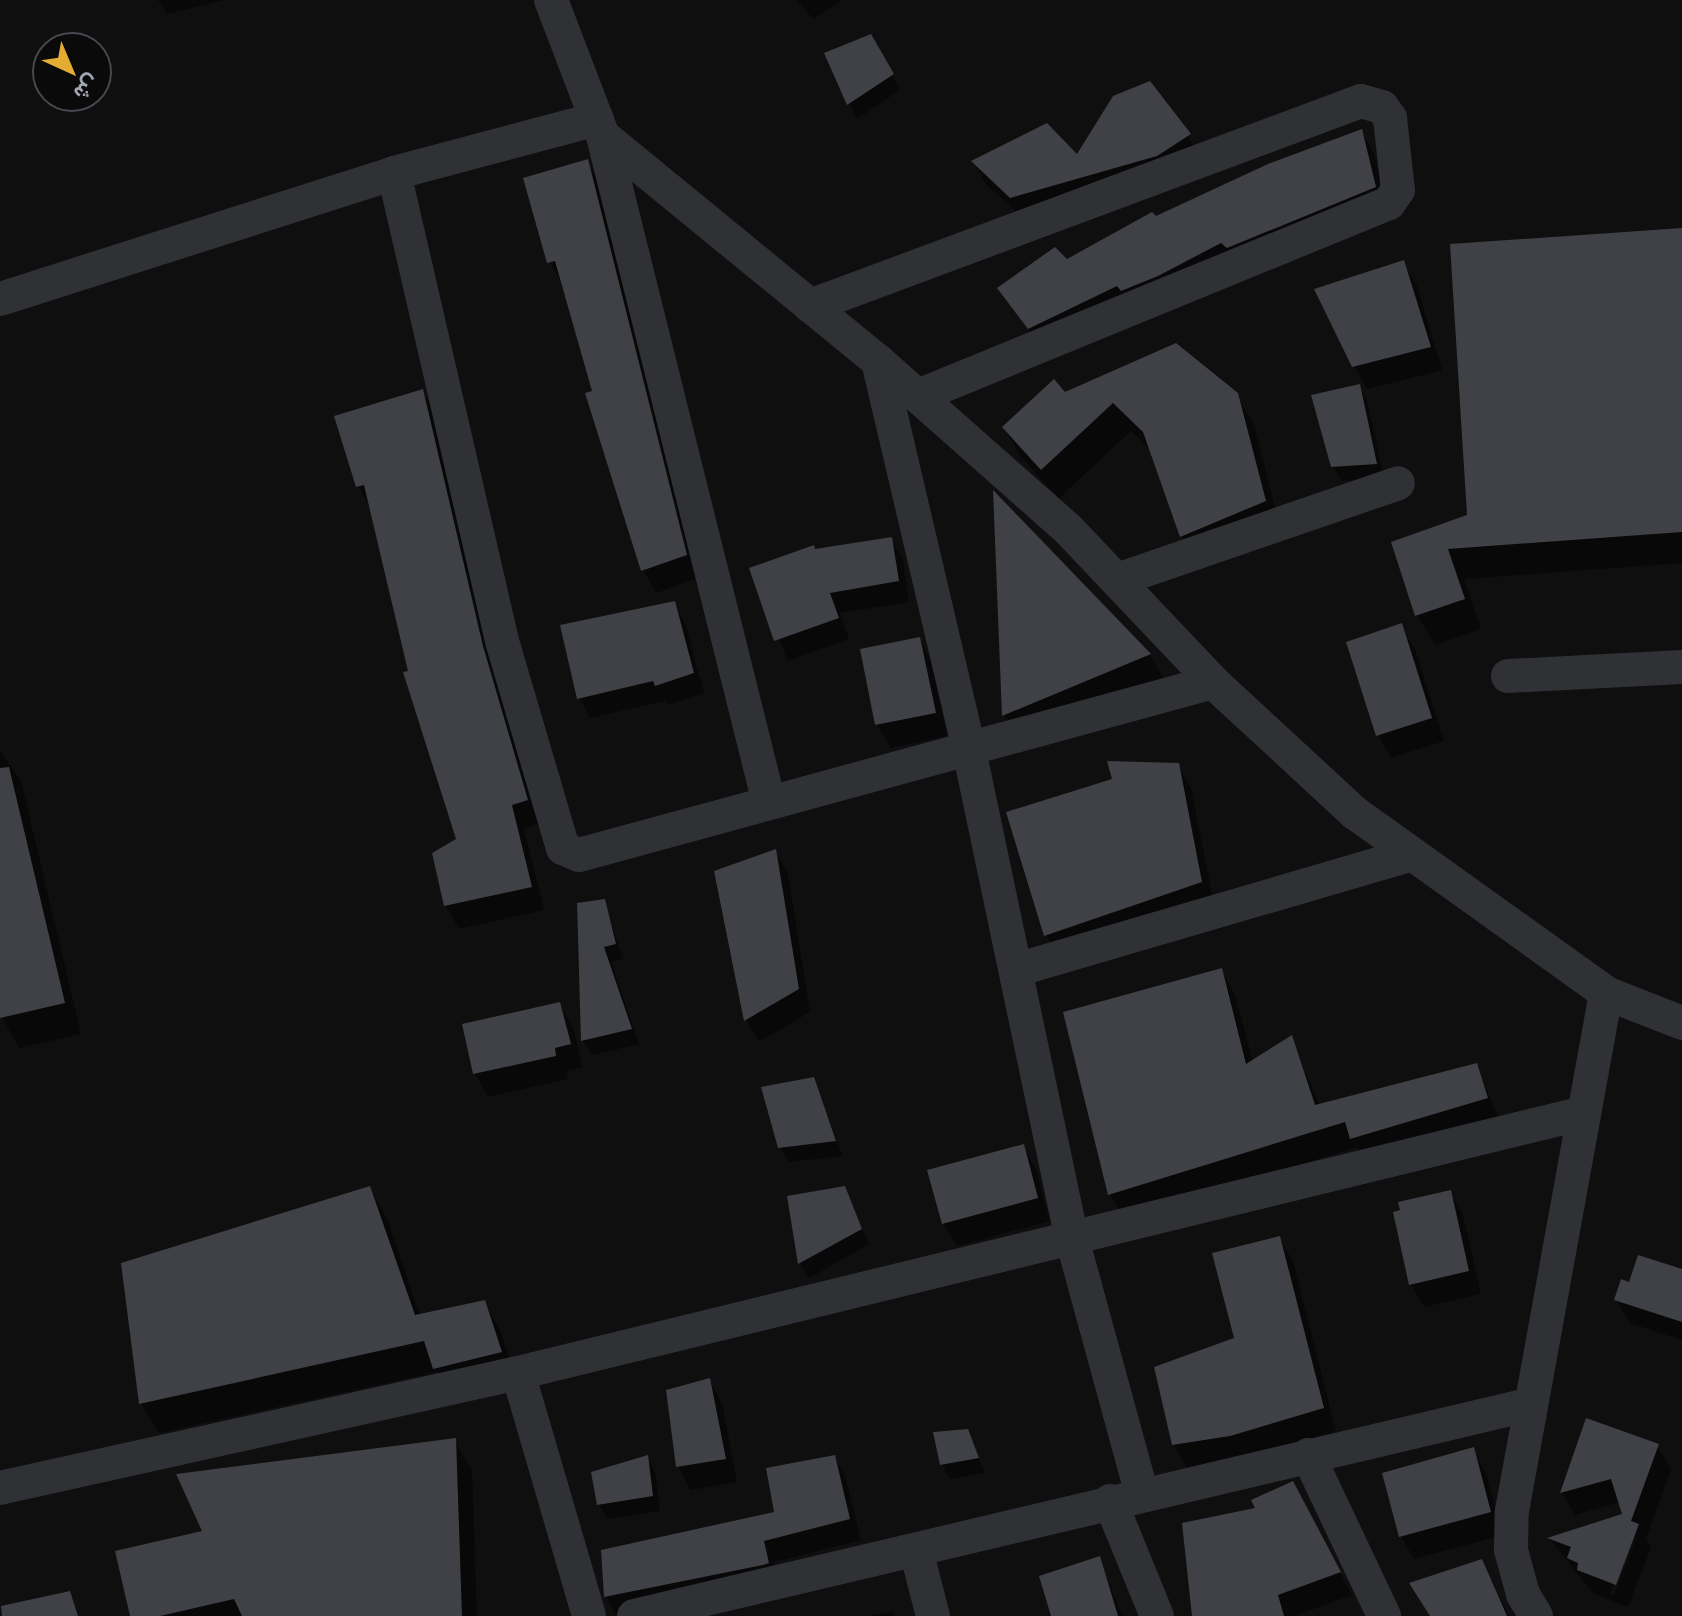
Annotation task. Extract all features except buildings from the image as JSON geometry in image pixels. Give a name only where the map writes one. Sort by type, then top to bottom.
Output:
[{"type":"street","points":[[551,0],[600,128],[768,799]]},
{"type":"street","points":[[810,306],[1361,101],[1382,107],[1390,118],[1398,190],[1389,203],[918,396]]},
{"type":"street","points":[[0,299],[394,173],[600,128]]},
{"type":"street","points":[[600,128],[878,361],[1067,528],[1213,682],[1294,760],[1410,855],[1606,993],[1682,1023]]},
{"type":"street","points":[[394,173],[502,641],[558,842],[579,855],[768,799],[1213,682]]},
{"type":"street","points":[[878,361],[968,745],[1126,1498],[1157,1616]]},
{"type":"street","points":[[1117,580],[1398,483]]},
{"type":"street","points":[[1508,676],[1682,667]]},
{"type":"street","points":[[1016,970],[1410,855]]},
{"type":"street","points":[[1536,1616],[1523,1594],[1511,1550],[1527,1405],[1606,993]]},
{"type":"street","points":[[0,1488],[518,1373],[1071,1235],[1584,1113]]},
{"type":"street","points":[[518,1373],[589,1616]]},
{"type":"street","points":[[634,1616],[698,1610],[916,1550],[1126,1498],[1527,1405]]},
{"type":"street","points":[[1308,1455],[1384,1616]]},
{"type":"street","points":[[916,1550],[933,1616]]}]
